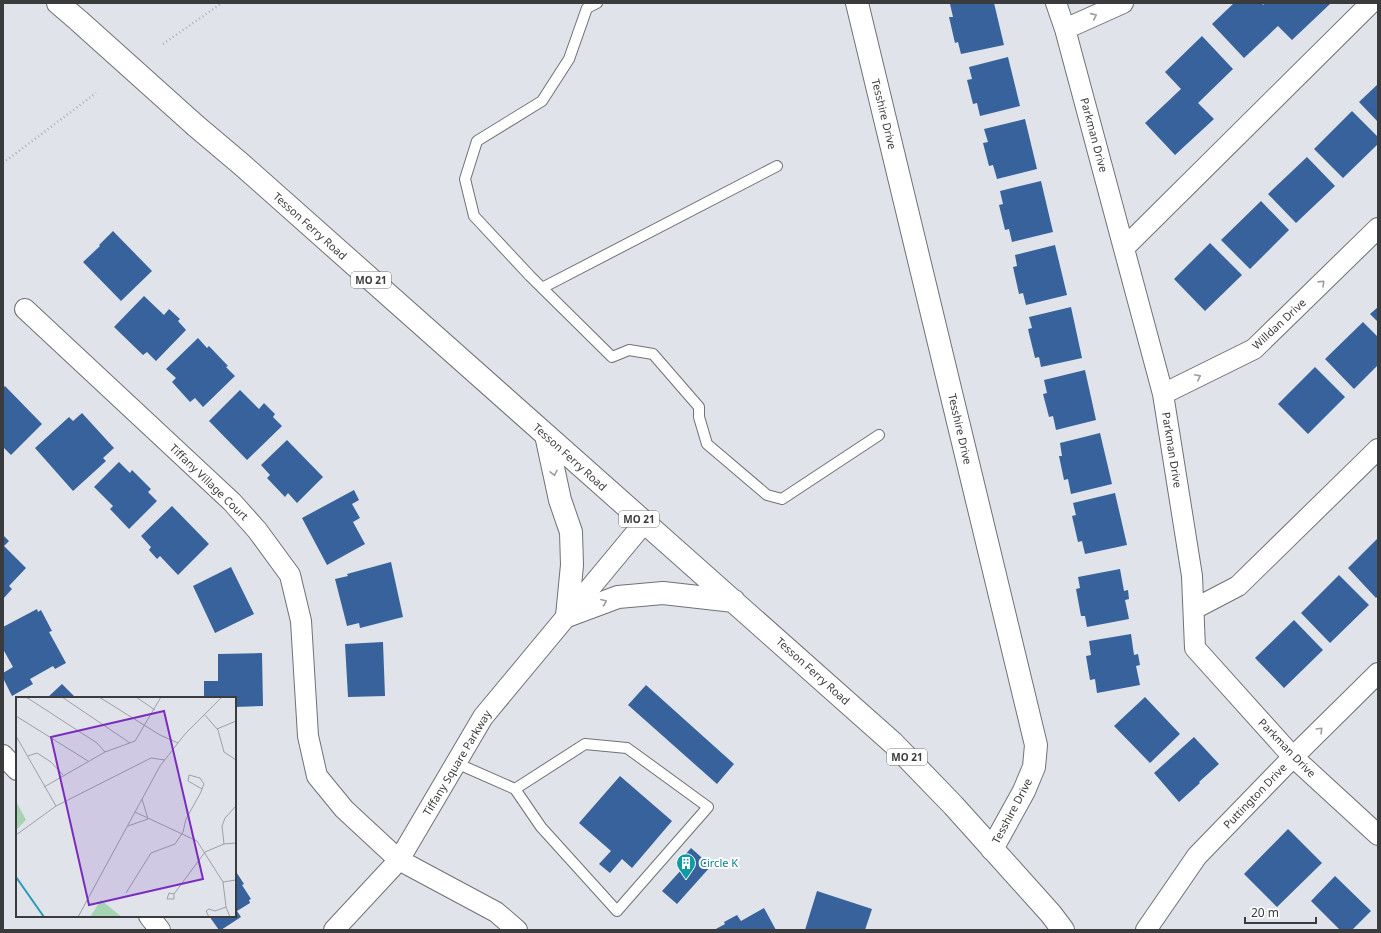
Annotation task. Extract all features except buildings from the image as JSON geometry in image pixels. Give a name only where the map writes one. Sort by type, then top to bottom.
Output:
[{"type":"main road","name":"Tesson Ferry Road","points":[[58,3],[893,743],[953,804],[1051,914],[1063,930]]},
{"type":"main road","name":"Tesshire Drive","points":[[857,3],[1036,745],[1034,767],[1024,791],[992,848]]},
{"type":"main road","points":[[546,435],[560,500],[571,532],[572,565],[567,616],[618,597],[648,594],[663,593],[734,601]]},
{"type":"street","name":"Parkman Drive","points":[[1056,3],[1066,29],[1163,394],[1192,576],[1196,648],[1293,757],[1378,835]]},
{"type":"street","points":[[1066,29],[1123,3]]},
{"type":"street","points":[[1124,248],[1371,3]]},
{"type":"street","name":"Willdan Drive","points":[[1163,394],[1254,349],[1378,228]]},
{"type":"street","name":"Tiffany Village Court","points":[[25,308],[232,502],[257,530],[290,575],[301,621],[308,736],[317,776],[344,809],[399,860],[496,912],[517,930]]},
{"type":"street","points":[[1194,609],[1238,586],[1378,449]]},
{"type":"street","name":"Tiffany Square Parkway","points":[[334,930],[399,860],[483,717],[644,523]]},
{"type":"street","name":"Puttington Drive","points":[[1146,930],[1197,856],[1293,757],[1378,673]]},
{"type":"street","points":[[3,755],[16,769]]},
{"type":"street","points":[[150,917],[160,930]]},
{"type":"lane","points":[[597,3],[587,8],[569,59],[542,101],[477,141],[465,179],[474,216],[542,288],[612,357],[629,350],[653,354],[699,407],[699,417],[707,444],[767,495],[782,500],[879,435]]},
{"type":"lane","points":[[542,288],[777,166]]},
{"type":"lane","points":[[456,763],[515,789],[541,827],[617,911],[708,807],[627,748],[584,744],[515,789]]},
{"type":"path","points":[[163,44],[222,3]]},
{"type":"path","points":[[3,163],[96,93]]},
{"type":"place","name":"Circle K","points":[[686,880]]}]
